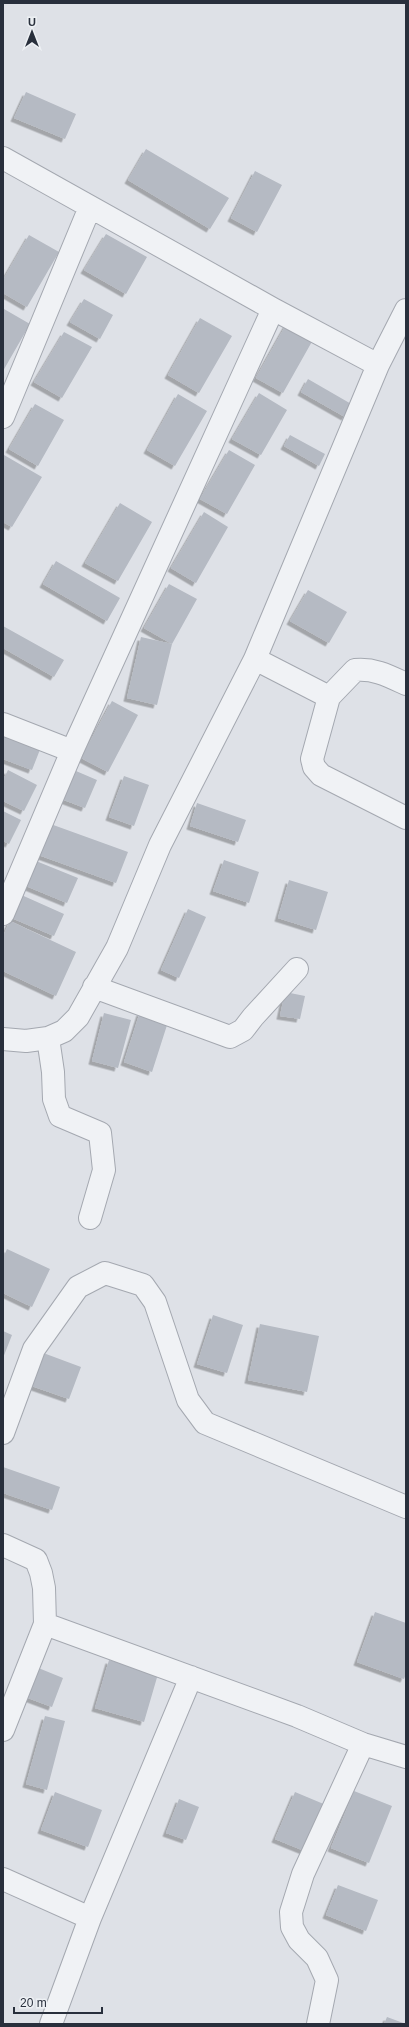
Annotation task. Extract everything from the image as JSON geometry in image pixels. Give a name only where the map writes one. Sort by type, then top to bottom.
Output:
[{"type":"street","points":[[3,158],[273,309],[378,365]]},
{"type":"street","points":[[3,417],[90,207]]},
{"type":"street","points":[[3,914],[72,751],[273,309]]},
{"type":"street","points":[[3,1039],[26,1041],[48,1038],[64,1031],[78,1017],[117,948],[160,845],[255,659],[378,365],[406,310]]},
{"type":"street","points":[[255,659],[329,697]]},
{"type":"street","points":[[406,684],[379,671],[366,669],[355,670],[329,697],[312,759],[314,767],[321,775],[406,818]]},
{"type":"street","points":[[3,724],[72,751]]},
{"type":"street","points":[[94,987],[230,1036],[243,1030],[253,1016],[297,969]]},
{"type":"street","points":[[48,1038],[53,1072],[54,1099],[60,1116],[100,1133],[104,1170],[90,1218]]},
{"type":"street","points":[[3,1433],[34,1348],[78,1287],[105,1273],[143,1285],[151,1296],[155,1302],[188,1400],[205,1423],[406,1508]]},
{"type":"street","points":[[3,1545],[36,1560],[41,1573],[44,1588],[44,1624],[3,1730]]},
{"type":"street","points":[[44,1624],[297,1716],[364,1744],[406,1757]]},
{"type":"street","points":[[51,2024],[90,1918],[191,1677]]},
{"type":"street","points":[[318,2024],[327,1980],[317,1958],[299,1940],[292,1927],[291,1912],[303,1874],[364,1744]]},
{"type":"street","points":[[3,1879],[90,1918]]},
{"type":"building","points":[[26,92],[76,114],[65,139],[14,118]]},
{"type":"building","points":[[146,149],[229,198],[210,229],[128,180]]},
{"type":"building","points":[[255,171],[282,185],[257,232],[231,218]]},
{"type":"building","points":[[106,234],[147,257],[126,294],[84,270]]},
{"type":"building","points":[[29,235],[59,252],[27,307],[3,293],[3,280]]},
{"type":"building","points":[[84,299],[113,315],[100,339],[70,322]]},
{"type":"building","points":[[4,309],[30,324],[3,371],[3,311]]},
{"type":"building","points":[[200,318],[232,336],[199,393],[168,375]]},
{"type":"building","points":[[287,323],[314,338],[283,393],[256,378]]},
{"type":"building","points":[[64,332],[92,347],[62,398],[34,382]]},
{"type":"building","points":[[308,379],[353,405],[345,417],[301,392]]},
{"type":"building","points":[[259,393],[287,410],[261,455],[232,439]]},
{"type":"building","points":[[178,394],[207,411],[175,466],[147,450]]},
{"type":"building","points":[[35,404],[64,420],[38,466],[9,449]]},
{"type":"building","points":[[290,435],[325,454],[319,466],[284,446]]},
{"type":"building","points":[[229,450],[255,465],[227,514],[200,499]]},
{"type":"building","points":[[4,455],[42,477],[12,527],[3,522]]},
{"type":"building","points":[[120,503],[152,522],[118,581],[85,563]]},
{"type":"building","points":[[204,512],[228,527],[196,583],[171,568]]},
{"type":"building","points":[[56,561],[120,598],[107,621],[43,584]]},
{"type":"building","points":[[169,584],[197,599],[172,644],[144,628]]},
{"type":"building","points":[[308,590],[347,612],[329,643],[290,621]]},
{"type":"building","points":[[3,626],[64,660],[54,677],[3,648]]},
{"type":"building","points":[[141,637],[172,644],[157,705],[127,698]]},
{"type":"building","points":[[112,701],[138,715],[108,772],[81,758]]},
{"type":"building","points":[[3,733],[41,747],[32,770],[3,759]]},
{"type":"building","points":[[8,770],[37,785],[24,811],[3,801],[3,780]]},
{"type":"building","points":[[76,771],[97,780],[85,808],[64,800]]},
{"type":"building","points":[[124,776],[149,785],[134,826],[109,817]]},
{"type":"building","points":[[197,803],[246,820],[238,842],[190,826]]},
{"type":"building","points":[[3,811],[21,820],[9,844],[3,841]]},
{"type":"building","points":[[45,822],[128,852],[116,883],[33,853]]},
{"type":"building","points":[[224,860],[259,872],[249,903],[213,891]]},
{"type":"building","points":[[36,861],[78,878],[67,903],[26,886]]},
{"type":"building","points":[[289,880],[328,892],[316,930],[278,918]]},
{"type":"building","points":[[17,893],[64,914],[54,936],[7,916]]},
{"type":"building","points":[[188,909],[206,917],[179,978],[161,970]]},
{"type":"building","points":[[10,921],[76,952],[56,996],[3,971],[3,936]]},
{"type":"building","points":[[285,992],[305,996],[300,1019],[280,1016]]},
{"type":"building","points":[[140,1012],[168,1022],[152,1072],[124,1062]]},
{"type":"building","points":[[104,1013],[131,1020],[118,1068],[92,1061]]},
{"type":"building","points":[[7,1249],[50,1269],[32,1307],[3,1293],[3,1258]]},
{"type":"building","points":[[213,1315],[243,1325],[227,1373],[197,1364]]},
{"type":"building","points":[[260,1324],[319,1336],[307,1392],[248,1380]]},
{"type":"building","points":[[3,1331],[12,1335],[3,1358]]},
{"type":"building","points":[[38,1351],[81,1367],[69,1399],[26,1384]]},
{"type":"building","points":[[3,1467],[60,1487],[52,1510],[3,1493]]},
{"type":"building","points":[[375,1612],[406,1623],[406,1674],[404,1679],[357,1662]]},
{"type":"building","points":[[109,1660],[158,1674],[144,1722],[95,1708]]},
{"type":"building","points":[[31,1665],[63,1678],[52,1707],[20,1695]]},
{"type":"building","points":[[45,1716],[65,1721],[47,1790],[26,1784]]},
{"type":"building","points":[[354,1791],[392,1806],[369,1863],[331,1848]]},
{"type":"building","points":[[55,1792],[102,1810],[88,1847],[41,1830]]},
{"type":"building","points":[[295,1792],[326,1805],[307,1852],[275,1839]]},
{"type":"building","points":[[179,1799],[199,1807],[186,1840],[166,1833]]},
{"type":"building","points":[[338,1885],[378,1900],[366,1931],[326,1915]]},
{"type":"building","points":[[387,2017],[406,2024],[384,2024]]}]
